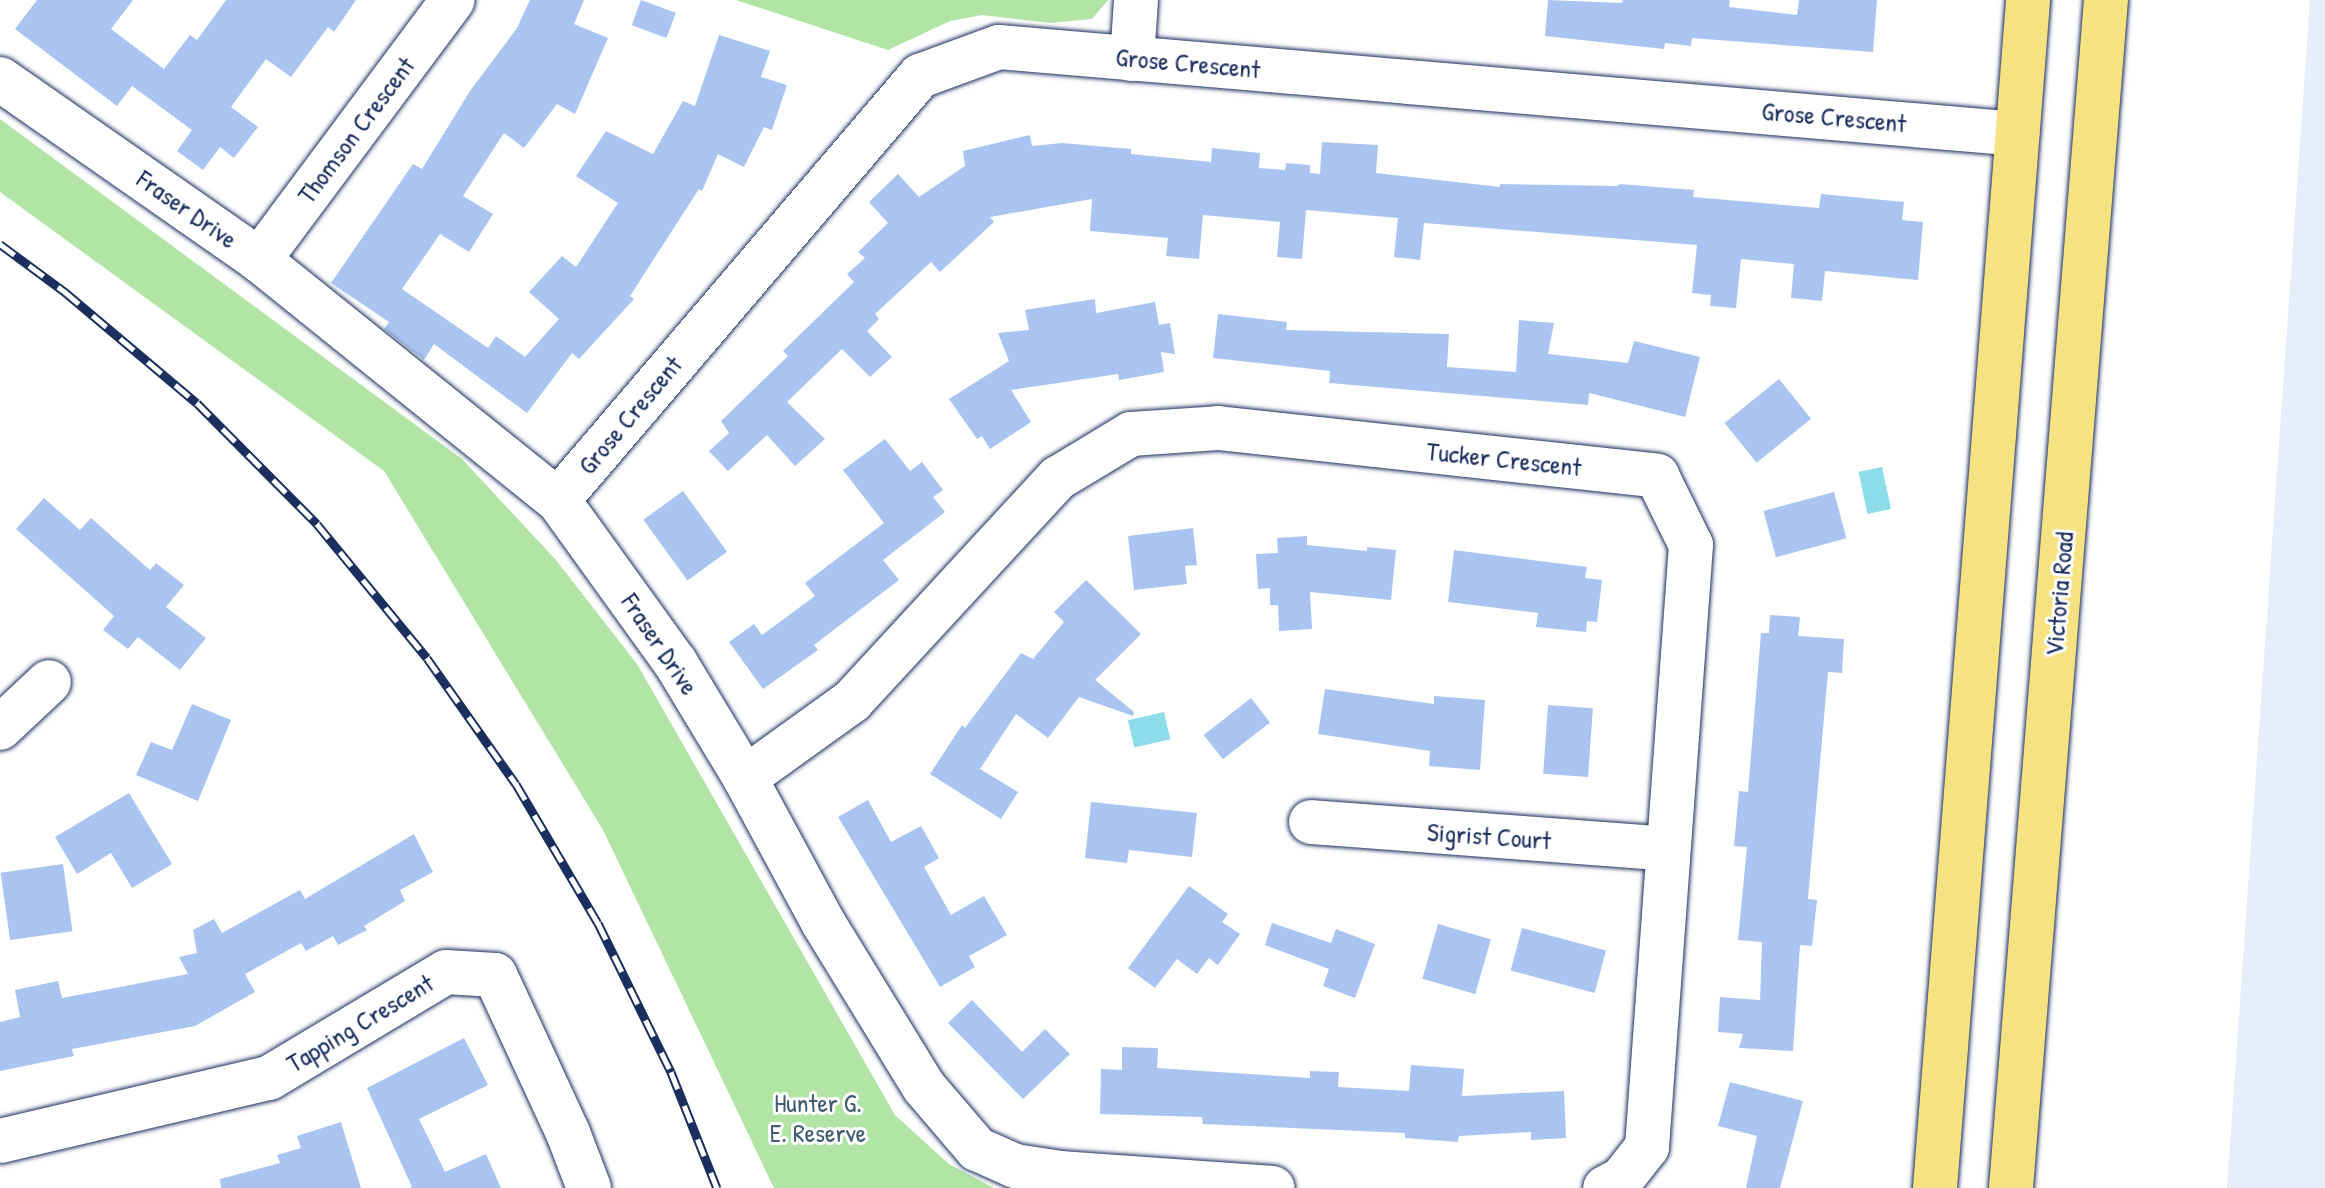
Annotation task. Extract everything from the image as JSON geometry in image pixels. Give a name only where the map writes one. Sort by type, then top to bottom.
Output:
[{"type":"highway","points":[[1935,1188],[2028,0]]},
{"type":"highway","name":"Victoria Road","points":[[2011,1188],[2106,0]]},
{"type":"street","name":"Thomson Crescent","points":[[259,260],[453,0]]},
{"type":"street","points":[[1132,59],[1136,0]]},
{"type":"street","name":"Grose Crescent","points":[[558,500],[920,76],[999,47],[2017,134]]},
{"type":"street","name":"Fraser Drive","points":[[0,79],[259,260],[558,500],[675,662],[745,778],[824,924],[924,1087],[977,1149],[1015,1166],[1060,1173],[1256,1187]]},
{"type":"street","name":"Tucker Crescent","points":[[745,778],[852,701],[1058,478],[1131,434],[1218,428],[1657,476],[1691,545],[1647,1147],[1622,1179],[1605,1188]]},
{"type":"street","points":[[0,728],[49,682]]},
{"type":"street","name":"Sigrist Court","points":[[1311,822],[1667,849]]},
{"type":"street","name":"Tapping Crescent","points":[[0,1141],[269,1078],[446,972],[495,975],[568,1133],[589,1188]]},
{"type":"shaded area","points":[[2310,0],[2325,0],[2325,1188],[2227,1188]]},
{"type":"green space","points":[[736,0],[1108,0],[1092,19],[1051,23],[982,15],[950,21],[888,50]]},
{"type":"green space","name":"Hunter G. E. Reserve","points":[[0,119],[462,459],[556,560],[637,664],[895,1115],[949,1164],[994,1188],[774,1188],[603,830],[384,471],[0,192]]},
{"type":"water","points":[[1882,467],[1891,509],[1867,514],[1859,472]]},
{"type":"water","points":[[1164,712],[1170,739],[1134,748],[1128,720]]},
{"type":"building","points":[[37,0],[133,0],[111,29],[164,69],[190,35],[197,40],[226,0],[356,0],[334,32],[328,27],[291,77],[266,59],[231,107],[258,127],[234,158],[220,147],[203,170],[177,151],[192,130],[132,86],[117,106],[15,29]]},
{"type":"building","points":[[530,0],[584,0],[574,24],[608,38],[575,114],[557,104],[524,148],[504,133],[463,196],[493,214],[469,252],[440,234],[402,289],[488,348],[496,336],[525,357],[559,319],[529,292],[562,256],[576,267],[618,203],[576,176],[606,131],[653,154],[683,101],[695,106],[719,35],[770,51],[761,77],[787,85],[772,130],[764,127],[744,167],[718,154],[702,191],[699,189],[630,296],[634,299],[579,359],[572,353],[527,413],[434,344],[424,360],[384,329],[389,322],[331,283],[413,164],[422,169],[470,91],[517,28]]},
{"type":"building","points":[[641,0],[676,13],[667,38],[632,25]]},
{"type":"building","points":[[1548,0],[1622,3],[1623,0],[1730,0],[1729,7],[1797,15],[1799,0],[1877,0],[1873,52],[1692,38],[1691,46],[1665,43],[1664,49],[1545,36]]},
{"type":"building","points":[[1030,135],[1032,146],[1062,143],[1131,149],[1131,154],[1211,162],[1212,148],[1260,153],[1259,168],[1285,170],[1286,163],[1310,165],[1310,173],[1320,174],[1322,142],[1378,145],[1376,173],[1500,187],[1500,184],[1619,184],[1694,190],[1693,197],[1819,208],[1821,194],[1904,202],[1902,220],[1923,222],[1918,280],[1825,271],[1822,301],[1791,298],[1794,264],[1741,259],[1736,308],[1710,306],[1711,295],[1692,293],[1697,245],[1424,223],[1420,260],[1394,257],[1398,218],[1306,210],[1302,259],[1277,257],[1280,222],[1203,215],[1199,259],[1166,256],[1168,238],[1090,231],[1092,199],[990,217],[994,222],[940,272],[931,262],[875,314],[879,319],[867,331],[892,357],[870,377],[842,349],[787,402],[825,439],[795,466],[767,435],[728,471],[709,451],[729,433],[721,421],[788,356],[783,351],[854,282],[847,274],[865,258],[858,252],[888,223],[869,202],[898,174],[919,197],[965,166],[963,151]]},
{"type":"building","points":[[1095,299],[1096,313],[1155,302],[1159,325],[1170,323],[1175,354],[1161,352],[1164,372],[1119,380],[1118,374],[1011,390],[1031,422],[990,449],[982,436],[977,439],[949,399],[1009,361],[998,333],[1029,330],[1025,310]]},
{"type":"building","points":[[1218,314],[1287,322],[1286,330],[1449,334],[1447,367],[1516,372],[1519,320],[1554,323],[1548,354],[1628,363],[1634,341],[1700,357],[1685,417],[1589,393],[1588,405],[1329,383],[1330,371],[1213,358]]},
{"type":"building","points":[[1779,379],[1811,419],[1757,463],[1725,423]]},
{"type":"building","points":[[885,439],[910,471],[922,462],[943,490],[933,497],[945,512],[883,560],[899,580],[814,645],[818,650],[763,689],[729,642],[754,624],[762,635],[815,596],[805,583],[884,523],[843,470]]},
{"type":"building","points":[[683,491],[727,552],[687,580],[643,520]]},
{"type":"building","points":[[1834,492],[1846,538],[1776,557],[1763,511]]},
{"type":"building","points":[[44,498],[80,530],[91,518],[150,570],[156,563],[184,585],[166,607],[206,638],[180,670],[138,637],[128,649],[103,630],[114,616],[16,529]]},
{"type":"building","points":[[1193,528],[1197,565],[1185,566],[1187,584],[1134,590],[1128,536]]},
{"type":"building","points":[[1307,536],[1307,545],[1367,551],[1367,547],[1396,550],[1391,600],[1310,592],[1312,629],[1279,631],[1278,605],[1270,605],[1270,588],[1258,589],[1256,554],[1278,553],[1277,538]]},
{"type":"building","points":[[1454,550],[1587,567],[1585,578],[1602,580],[1597,622],[1587,621],[1586,632],[1536,627],[1538,613],[1448,602]]},
{"type":"building","points":[[1086,580],[1141,634],[1095,680],[1134,712],[1133,716],[1079,697],[1048,738],[1016,714],[980,769],[1018,792],[1001,819],[930,774],[962,725],[965,728],[1021,653],[1033,659],[1064,622],[1054,612]]},
{"type":"building","points":[[1770,615],[1800,617],[1798,636],[1844,639],[1842,673],[1828,672],[1808,899],[1817,900],[1812,946],[1800,945],[1793,1051],[1739,1048],[1743,1034],[1718,1032],[1720,997],[1760,1000],[1762,942],[1738,940],[1747,847],[1734,846],[1739,791],[1748,792],[1761,633],[1769,633]]},
{"type":"building","points":[[1325,689],[1434,704],[1434,696],[1485,700],[1480,770],[1429,766],[1430,751],[1318,734]]},
{"type":"building","points":[[1251,698],[1270,722],[1223,759],[1204,735]]},
{"type":"building","points":[[192,704],[231,720],[198,801],[136,775],[151,742],[172,750]]},
{"type":"building","points":[[1548,705],[1593,708],[1588,777],[1543,774]]},
{"type":"building","points":[[129,793],[172,864],[132,888],[111,853],[77,874],[55,837]]},
{"type":"building","points":[[868,800],[891,842],[921,826],[939,858],[924,867],[951,915],[984,896],[1007,935],[969,956],[975,967],[940,987],[838,817]]},
{"type":"building","points":[[1091,802],[1197,813],[1192,857],[1129,850],[1127,863],[1085,858]]},
{"type":"building","points":[[414,834],[433,872],[400,890],[405,901],[364,926],[367,930],[338,945],[333,936],[306,951],[301,943],[245,974],[255,992],[195,1026],[72,1049],[74,1056],[0,1071],[0,1022],[20,1017],[15,990],[58,981],[62,998],[188,974],[179,957],[197,953],[193,930],[214,919],[222,933],[300,890],[305,899]]},
{"type":"building","points":[[63,864],[72,931],[10,940],[1,873]]},
{"type":"building","points":[[1189,886],[1228,914],[1222,922],[1240,934],[1218,965],[1209,958],[1197,974],[1177,959],[1155,988],[1128,968]]},
{"type":"building","points":[[1272,923],[1331,943],[1336,929],[1375,944],[1355,998],[1323,986],[1329,969],[1265,945]]},
{"type":"building","points":[[1438,924],[1491,939],[1475,994],[1422,979]]},
{"type":"building","points":[[1522,928],[1606,951],[1595,993],[1511,971]]},
{"type":"building","points":[[972,1000],[1022,1052],[1045,1029],[1070,1054],[1023,1099],[948,1023]]},
{"type":"building","points":[[464,1038],[488,1085],[419,1119],[445,1172],[486,1154],[501,1188],[409,1188],[412,1187],[367,1088]]},
{"type":"building","points":[[1122,1047],[1158,1048],[1157,1068],[1310,1078],[1310,1071],[1339,1072],[1338,1087],[1409,1091],[1411,1065],[1464,1069],[1462,1096],[1564,1091],[1566,1138],[1531,1140],[1531,1132],[1459,1136],[1458,1142],[1405,1138],[1405,1133],[1203,1124],[1202,1117],[1100,1114],[1101,1069],[1122,1070]]},
{"type":"building","points":[[1730,1082],[1803,1101],[1780,1188],[1746,1188],[1757,1136],[1718,1126]]},
{"type":"building","points":[[341,1122],[361,1188],[221,1188],[220,1179],[280,1163],[277,1155],[301,1148],[297,1136]]},
{"type":"railway","points":[[0,244],[65,292],[197,403],[317,524],[427,658],[516,784],[598,923],[671,1072],[717,1188]]}]
